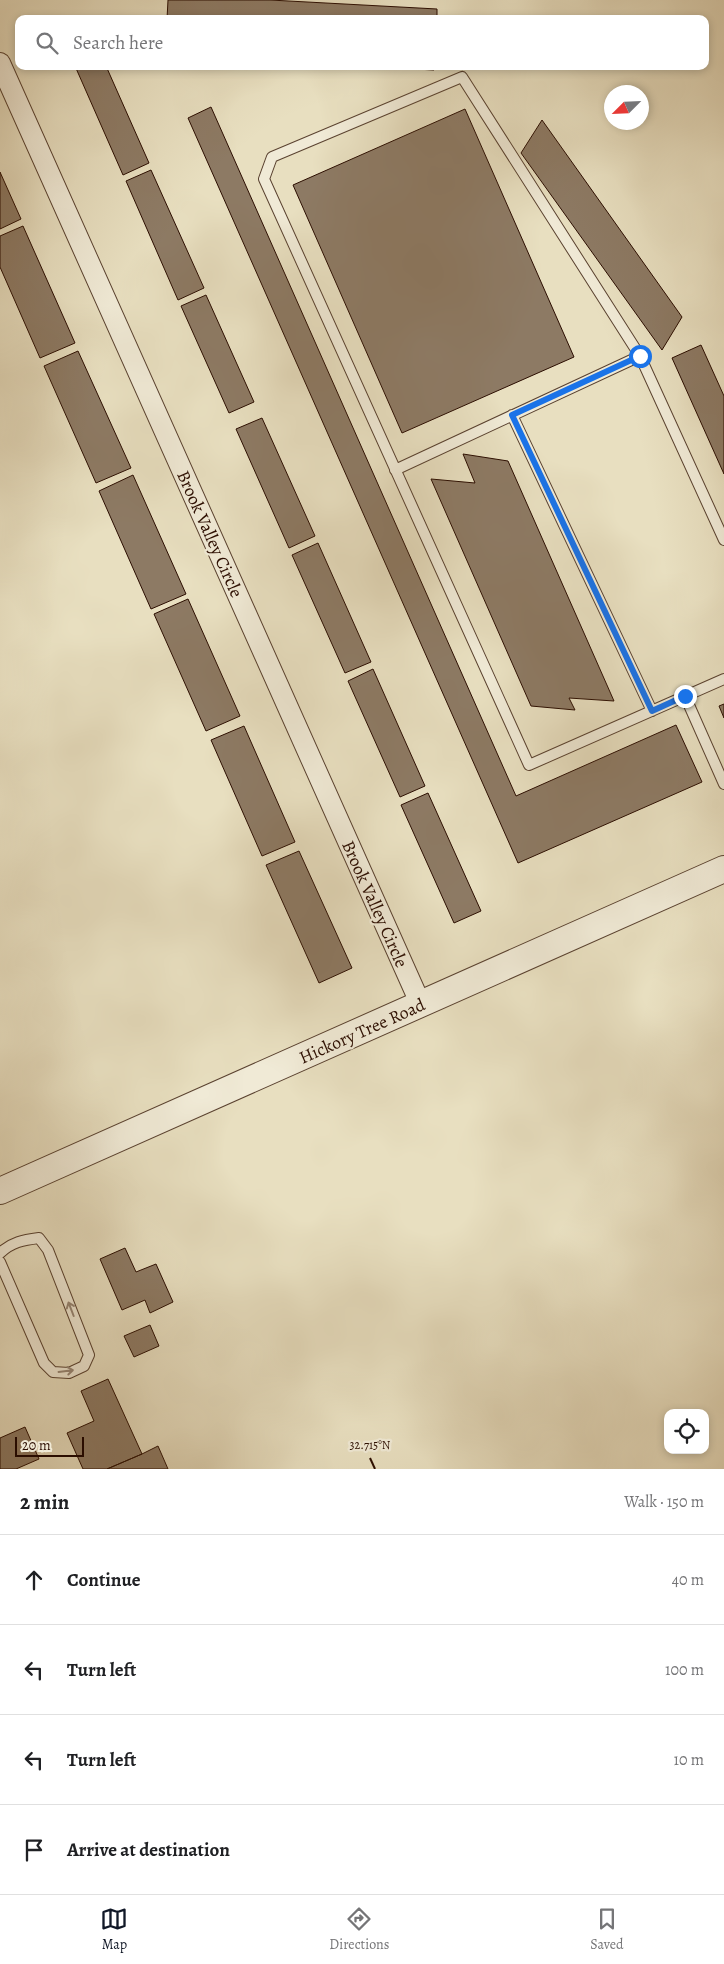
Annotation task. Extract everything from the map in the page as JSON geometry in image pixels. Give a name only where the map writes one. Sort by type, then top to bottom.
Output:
[{"type":"street","name":"Brook Valley Circle","points":[[0,63],[420,1005]]},
{"type":"street","name":"Hickory Tree Road","points":[[0,1191],[724,869]]},
{"type":"lane","points":[[724,540],[640,356],[462,77],[272,157],[264,179],[528,766],[724,679]]},
{"type":"lane","points":[[395,470],[640,356]]},
{"type":"lane","points":[[512,415],[652,711]]},
{"type":"lane","points":[[685,696],[724,784]]},
{"type":"lane","points":[[0,1253],[8,1245],[20,1240],[38,1238],[48,1250],[89,1355],[84,1366],[69,1373],[53,1372],[44,1363],[0,1262]]},
{"type":"building","points":[[168,0],[270,0],[437,9],[437,15],[167,15]]},
{"type":"building","points":[[77,70],[108,70],[149,163],[123,175]]},
{"type":"building","points":[[211,107],[516,796],[676,725],[702,782],[518,863],[188,118]]},
{"type":"building","points":[[465,109],[574,357],[402,433],[293,185]]},
{"type":"building","points":[[542,120],[682,317],[662,350],[521,153]]},
{"type":"building","points":[[151,170],[204,288],[178,300],[126,181]]},
{"type":"building","points":[[0,172],[21,219],[0,229]]},
{"type":"building","points":[[23,226],[75,343],[40,358],[0,267],[0,236]]},
{"type":"building","points":[[206,295],[254,402],[229,413],[181,306]]},
{"type":"building","points":[[701,345],[724,396],[724,474],[672,358]]},
{"type":"building","points":[[78,351],[131,468],[96,483],[44,366]]},
{"type":"building","points":[[262,418],[315,536],[289,548],[236,429]]},
{"type":"building","points":[[463,454],[508,461],[614,701],[569,698],[575,710],[531,706],[431,479],[475,483]]},
{"type":"building","points":[[133,475],[186,594],[151,609],[99,491]]},
{"type":"building","points":[[318,543],[371,662],[345,673],[292,555]]},
{"type":"building","points":[[188,599],[240,716],[206,731],[154,614]]},
{"type":"building","points":[[373,669],[425,786],[400,797],[348,681]]},
{"type":"building","points":[[724,704],[724,718],[719,706]]},
{"type":"building","points":[[244,726],[295,842],[262,856],[211,740]]},
{"type":"building","points":[[428,793],[481,911],[454,923],[401,805]]},
{"type":"building","points":[[299,851],[352,968],[319,983],[266,865]]},
{"type":"building","points":[[125,1248],[136,1272],[156,1264],[173,1302],[150,1313],[145,1300],[122,1310],[100,1259]]},
{"type":"building","points":[[150,1325],[159,1346],[134,1357],[124,1336]]},
{"type":"building","points":[[108,1379],[142,1454],[107,1469],[83,1469],[67,1433],[94,1421],[81,1391]]},
{"type":"building","points":[[25,1427],[39,1459],[16,1469],[0,1469],[0,1438]]},
{"type":"building","points":[[158,1446],[168,1469],[107,1469],[142,1454]]},
{"type":"route","points":[[640,356],[512,415],[652,711],[685,696]]}]
